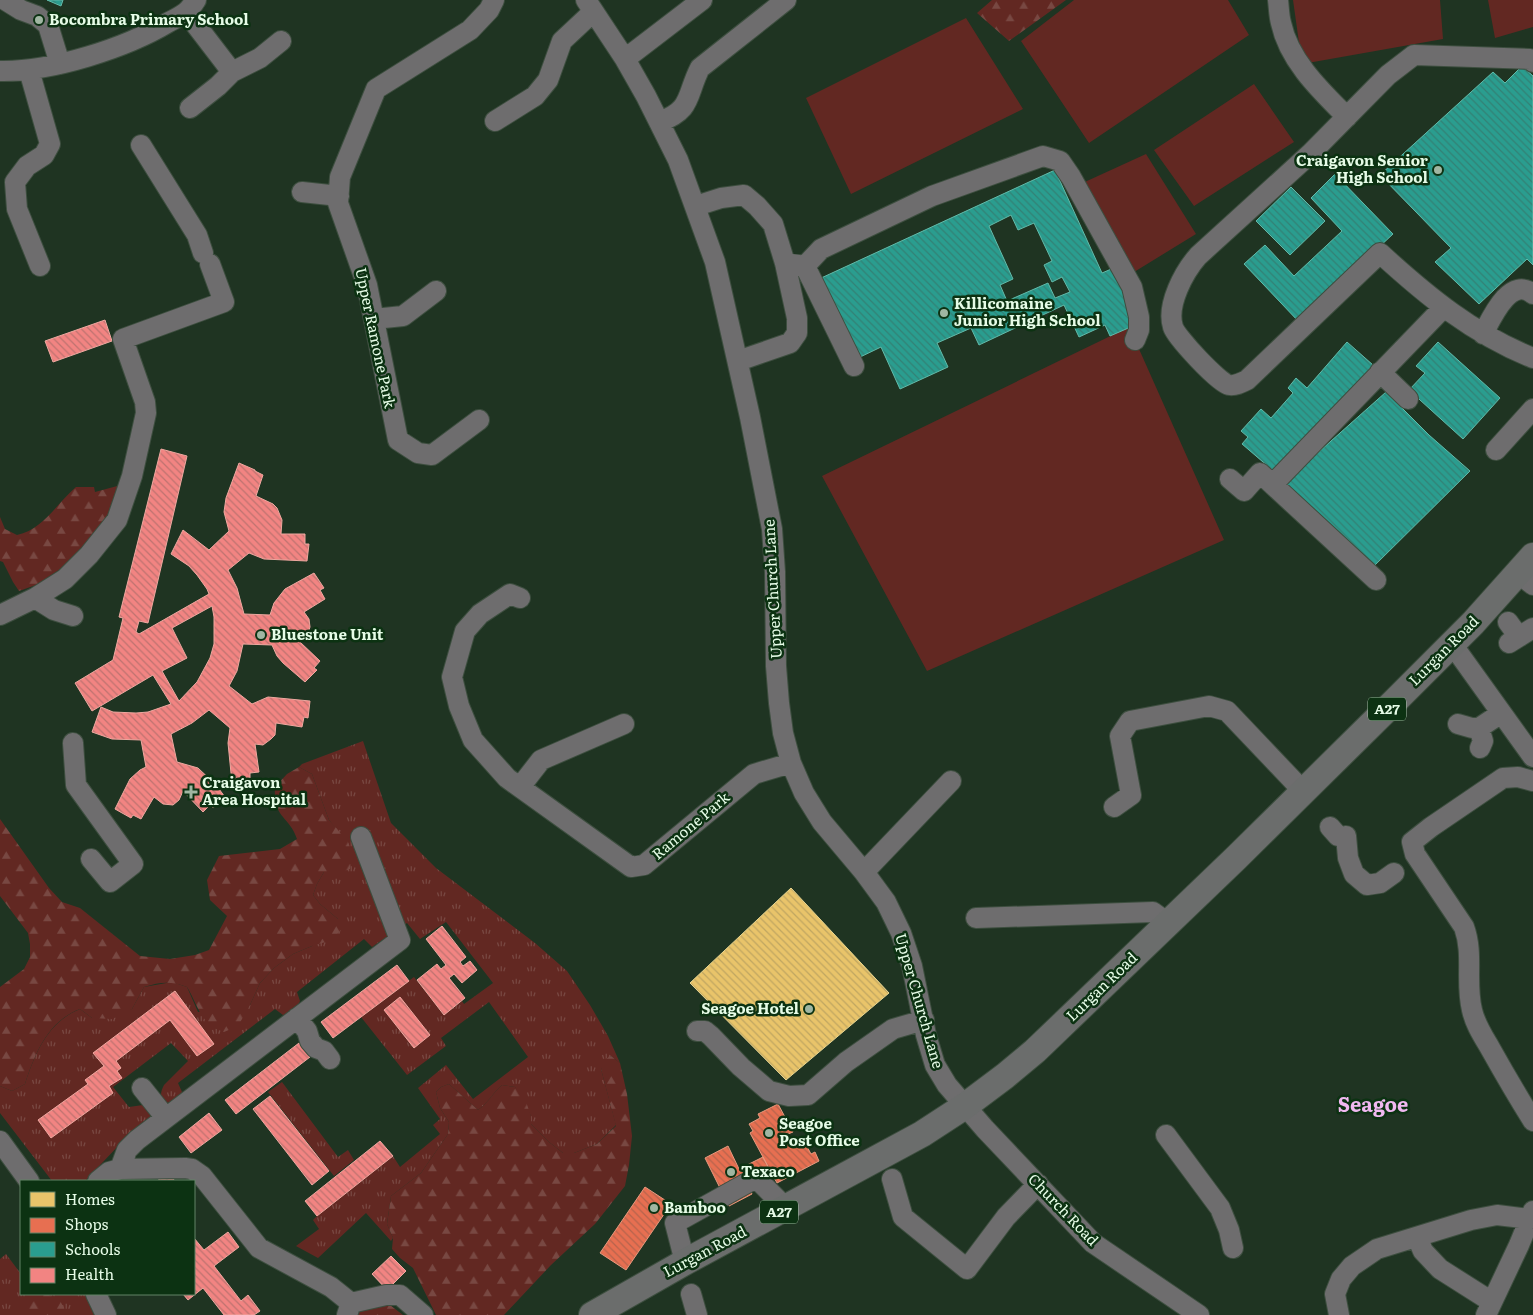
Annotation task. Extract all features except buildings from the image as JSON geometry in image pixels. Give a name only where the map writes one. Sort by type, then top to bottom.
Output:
[{"type":"main road","name":"Lurgan Road","points":[[592,1315],[685,1262],[904,1144],[964,1106],[1005,1076],[1035,1051],[1168,923],[1528,571]]},
{"type":"street","name":"Upper Ramone Park","points":[[479,420],[432,455],[418,453],[398,440],[367,285],[338,203],[340,177],[376,89],[470,30],[488,10],[494,0]]},
{"type":"street","points":[[625,58],[702,0]]},
{"type":"street","points":[[659,122],[673,117],[686,105],[700,68],[747,37],[786,0]]},
{"type":"street","points":[[1278,0],[1281,24],[1293,54],[1328,98],[1347,117]]},
{"type":"street","points":[[0,16],[13,5],[37,16],[48,25],[60,64]]},
{"type":"street","points":[[0,71],[29,70],[60,64],[151,33],[191,6],[232,72]]},
{"type":"street","points":[[495,121],[534,96],[548,80],[562,41],[590,6]]},
{"type":"street","name":"Upper Church Lane","points":[[590,6],[625,58],[678,160],[715,262],[738,361],[772,529],[775,572],[776,666],[779,703],[783,734],[791,763],[804,793],[822,822],[864,872],[886,902],[901,933],[912,966],[935,1065],[947,1085],[964,1106]]},
{"type":"street","points":[[190,108],[218,86],[232,72],[260,58],[281,42]]},
{"type":"street","points":[[1533,62],[1530,59],[1414,55],[1388,75],[1347,117],[1191,264],[1179,287],[1171,316],[1177,335],[1221,381],[1229,385],[1238,384],[1247,380],[1380,253],[1443,308],[1509,349],[1533,358]]},
{"type":"street","points":[[29,70],[50,144],[44,155],[27,166],[15,182],[17,209],[40,266]]},
{"type":"street","points":[[0,615],[35,598],[64,579],[88,555],[117,520],[132,476],[146,413],[145,402],[123,340],[224,302],[197,235],[142,145]]},
{"type":"street","points":[[805,266],[822,249],[932,196],[1043,156],[1060,161],[1071,177],[1132,287],[1139,317],[1139,330],[1134,340]]},
{"type":"street","points":[[302,192],[339,196]]},
{"type":"street","points":[[696,206],[721,198],[744,196],[757,206],[773,224],[785,263],[796,318],[797,333],[790,343],[738,361]]},
{"type":"street","points":[[785,263],[805,266]]},
{"type":"street","points":[[805,266],[854,366]]},
{"type":"street","points":[[1483,334],[1505,296],[1516,290],[1529,291],[1533,294]]},
{"type":"street","points":[[374,319],[402,316],[436,291]]},
{"type":"street","points":[[1273,484],[1443,308]]},
{"type":"street","points":[[1380,372],[1408,399]]},
{"type":"street","points":[[1496,450],[1533,409]]},
{"type":"street","points":[[1230,479],[1244,491],[1260,473],[1376,580]]},
{"type":"street","name":"Ramone Park","points":[[520,598],[510,594],[480,614],[465,632],[452,678],[459,706],[473,740],[507,778],[631,867],[644,864],[754,774],[791,763]]},
{"type":"street","points":[[35,598],[54,610],[73,616]]},
{"type":"street","points":[[1452,644],[1500,714],[1533,757]]},
{"type":"street","points":[[1114,807],[1131,795],[1120,736],[1130,721],[1209,706],[1227,712],[1303,791]]},
{"type":"street","points":[[1458,724],[1479,728],[1500,714]]},
{"type":"street","points":[[520,787],[541,760],[624,724]]},
{"type":"street","points":[[1479,728],[1483,741],[1480,748]]},
{"type":"street","points":[[73,743],[76,785],[133,864],[110,882],[91,859]]},
{"type":"street","points":[[1533,779],[1503,778],[1412,842],[1414,854],[1464,927],[1468,940],[1468,992],[1472,1013],[1533,1121]]},
{"type":"street","points":[[864,872],[951,781]]},
{"type":"street","points":[[1338,833],[1354,874],[1367,885],[1380,883],[1394,873]]},
{"type":"street","points":[[120,1169],[127,1150],[166,1118],[302,1025],[400,940],[361,836]]},
{"type":"street","points":[[976,918],[1153,912],[1168,923]]},
{"type":"street","points":[[697,1031],[705,1031],[711,1036],[741,1068],[769,1091],[789,1096],[808,1096],[846,1062],[893,1028],[924,1020]]},
{"type":"street","points":[[302,1025],[317,1035],[327,1055]]},
{"type":"street","points":[[142,1088],[166,1118]]},
{"type":"street","name":"Church Road","points":[[964,1106],[1093,1243],[1199,1315]]},
{"type":"street","points":[[1166,1134],[1220,1208],[1232,1248]]},
{"type":"street","points":[[0,1141],[28,1180]]},
{"type":"street","points":[[99,1180],[109,1172],[120,1169],[171,1167],[192,1169],[202,1176],[259,1248],[331,1288],[349,1309],[386,1295],[400,1295],[423,1315]]},
{"type":"street","points":[[685,1262],[675,1223],[756,1178],[786,1208]]},
{"type":"street","points":[[892,1179],[903,1217],[967,1269],[1006,1217],[1038,1184]]},
{"type":"street","points":[[1339,1315],[1335,1294],[1342,1279],[1352,1266],[1377,1249],[1471,1220],[1497,1215],[1531,1215],[1489,1308],[1440,1269],[1423,1251],[1417,1237]]},
{"type":"street","points":[[690,1294],[697,1315]]},
{"type":"street","points":[[96,1295],[106,1315]]},
{"type":"green space","points":[[992,0],[1066,0],[1009,41],[977,13]]},
{"type":"green space","points":[[1074,0],[1228,0],[1249,35],[1089,143],[1021,41]]},
{"type":"green space","points":[[1293,0],[1440,0],[1443,39],[1302,64]]},
{"type":"green space","points":[[1488,0],[1533,0],[1533,27],[1495,38]]},
{"type":"green space","points":[[966,18],[1023,109],[851,194],[806,98]]},
{"type":"green space","points":[[1254,84],[1294,142],[1194,206],[1154,150]]},
{"type":"green space","points":[[1146,154],[1196,234],[1126,277],[1076,186]]},
{"type":"green space","points":[[1127,328],[1135,340],[1224,540],[927,671],[822,476]]},
{"type":"green space","points":[[121,485],[108,521],[68,564],[36,585],[19,591],[3,562],[0,561],[0,517],[5,529],[17,535],[42,522],[76,487],[94,487],[95,492]]},
{"type":"green space","points":[[363,741],[391,823],[436,868],[535,943],[567,971],[608,1036],[620,1063],[611,1056],[601,1069],[616,1125],[597,1144],[574,1153],[563,1153],[531,1124],[531,1116],[515,1087],[502,1085],[478,1110],[449,1084],[441,1087],[436,1092],[440,1108],[449,1122],[448,1134],[421,1173],[391,1196],[387,1224],[393,1238],[391,1241],[366,1213],[318,1258],[296,1246],[319,1229],[313,1220],[393,1156],[400,1167],[440,1134],[433,1125],[440,1119],[418,1088],[446,1065],[473,1099],[528,1057],[489,1002],[441,1038],[446,1046],[407,1075],[361,1017],[414,977],[444,1015],[462,1001],[464,1004],[493,983],[446,922],[420,939],[407,923],[372,947],[364,939],[297,992],[300,1001],[293,1010],[283,1015],[275,1009],[178,1083],[182,1092],[180,1097],[168,1103],[161,1099],[164,1085],[188,1061],[171,1043],[113,1087],[129,1107],[143,1105],[154,1116],[120,1144],[86,1180],[51,1180],[0,1113],[0,1086],[12,1091],[25,1084],[33,1061],[44,1040],[59,1022],[69,1015],[80,1009],[92,1018],[132,1009],[144,987],[172,982],[187,987],[198,1012],[250,1005],[260,983],[274,968],[293,954],[312,946],[338,919],[320,904],[313,895],[324,872],[341,872],[337,830],[329,820],[312,774],[299,767],[302,764]]},
{"type":"green space","points":[[299,767],[312,774],[329,820],[347,840],[352,853],[350,869],[341,872],[324,872],[313,895],[320,904],[338,919],[340,931],[332,940],[293,954],[274,968],[260,983],[238,1026],[224,1032],[216,1029],[205,1020],[187,987],[170,983],[150,985],[144,987],[132,1009],[112,1019],[92,1018],[80,1009],[69,1014],[59,1021],[44,1039],[33,1061],[25,1084],[12,1091],[0,1086],[0,987],[24,969],[30,957],[30,944],[28,933],[0,896],[0,819],[49,888],[62,902],[80,908],[140,956],[170,959],[195,955],[209,950],[227,916],[210,900],[207,880],[219,856],[280,849],[297,839],[294,831],[276,805],[275,787],[287,774]]},
{"type":"green space","points":[[611,1056],[620,1063],[627,1094],[632,1136],[625,1186],[595,1224],[551,1265],[504,1315],[436,1315],[413,1268],[392,1249],[393,1238],[387,1224],[391,1196],[421,1173],[448,1134],[449,1122],[440,1108],[436,1092],[441,1087],[449,1084],[478,1110],[502,1085],[515,1087],[525,1099],[531,1116],[531,1124],[563,1153],[574,1153],[597,1144],[616,1126],[601,1069],[604,1060]]},
{"type":"green space","points":[[282,1082],[338,1157],[348,1150],[354,1160],[334,1176],[268,1092]]},
{"type":"green space","points":[[6,1254],[20,1273],[20,1295],[85,1295],[94,1315],[0,1315],[0,1259]]},
{"type":"green space","points":[[42,1295],[59,1298],[64,1309],[64,1315],[30,1315],[28,1312],[32,1299]]},
{"type":"green space","points":[[386,1302],[403,1315],[354,1315],[357,1310]]},
{"type":"place","name":"Bocombra Primary School","points":[[39,20]]},
{"type":"place","name":"Craigavon Senior High School","points":[[1438,170]]},
{"type":"place","name":"Killicomaine Junior High School","points":[[944,313]]},
{"type":"place","name":"Bluestone Unit","points":[[261,635]]},
{"type":"place","name":"Craigavon Area Hospital","points":[[191,792]]},
{"type":"place","name":"Seagoe Hotel","points":[[809,1009]]},
{"type":"place","name":"Seagoe Post Office","points":[[769,1133]]},
{"type":"place","name":"Texaco","points":[[731,1172]]},
{"type":"place","name":"Bamboo","points":[[654,1208]]},
{"type":"district","name":"Seagoe","points":[[1373,1105]]}]
